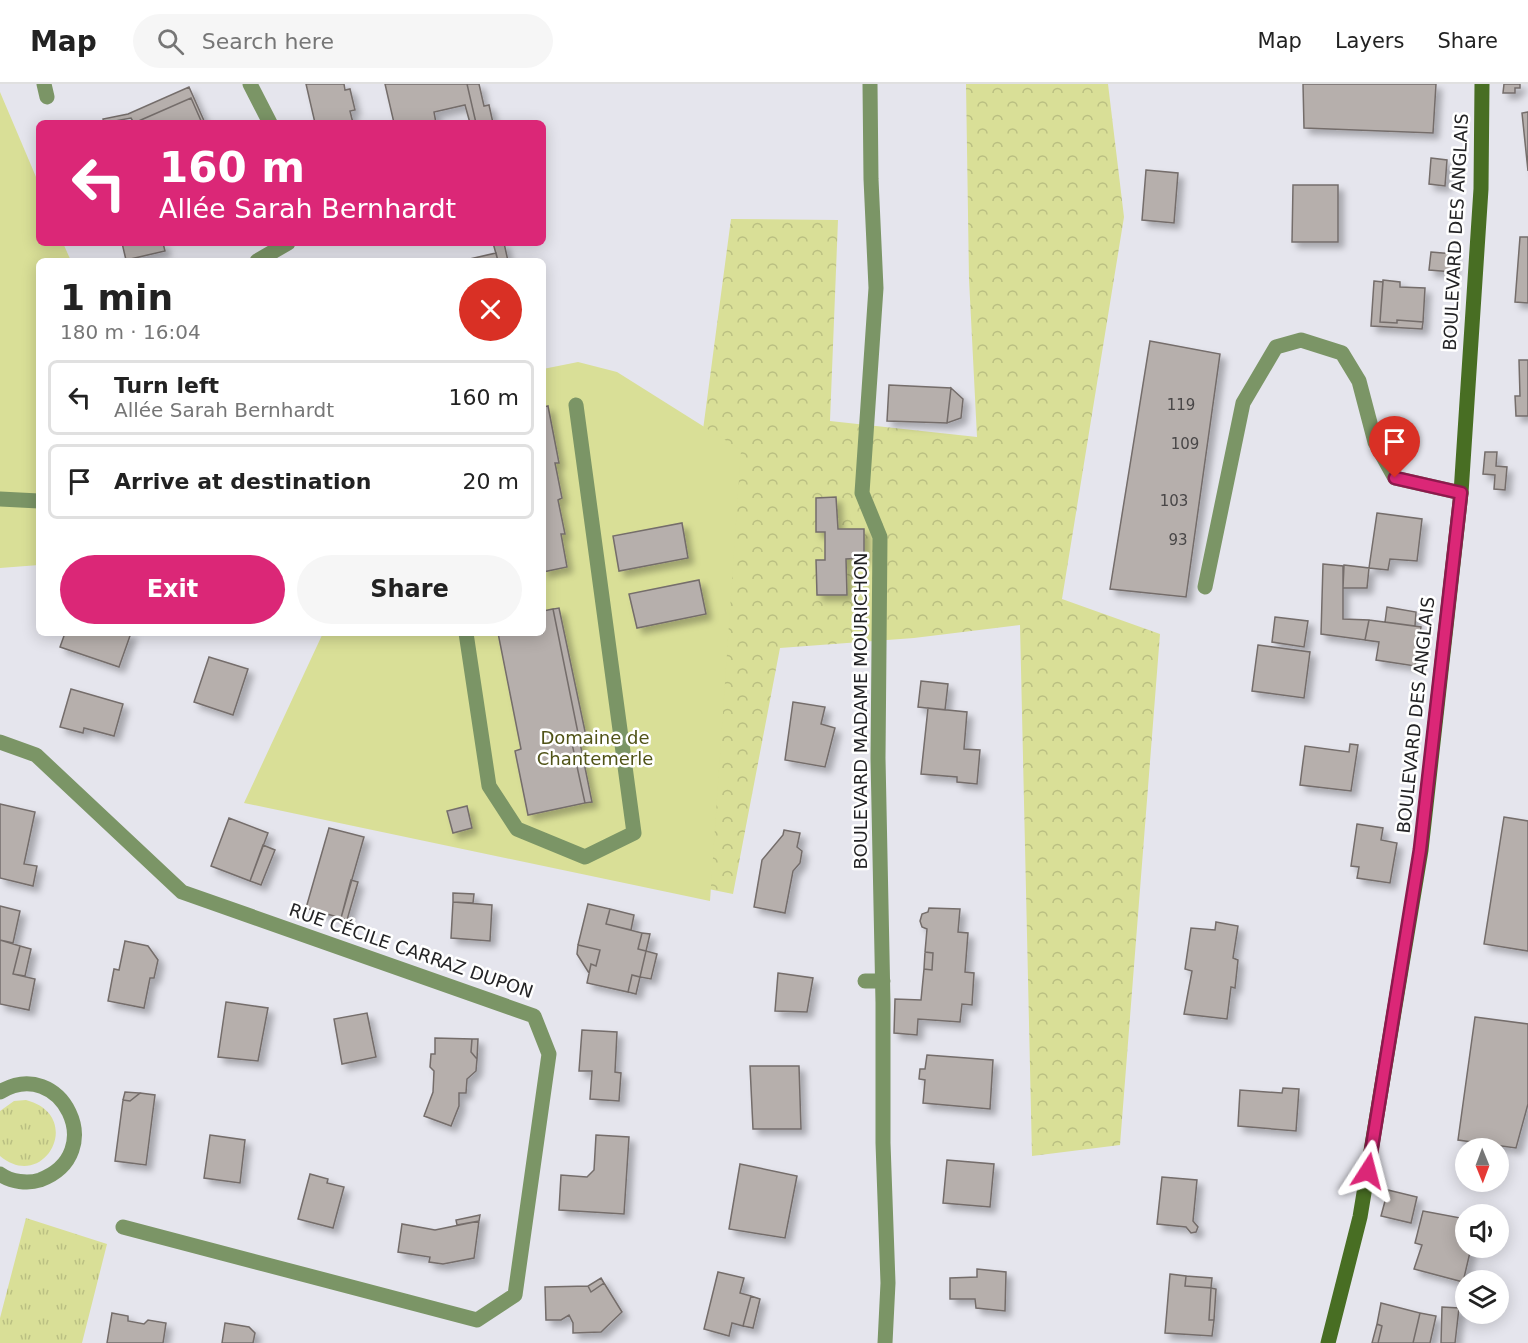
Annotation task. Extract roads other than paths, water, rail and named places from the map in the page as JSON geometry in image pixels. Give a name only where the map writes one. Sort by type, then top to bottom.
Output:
[{"type":"street","points":[[249,84],[268,120]]},
{"type":"street","name":"BOULEVARD MADAME MOURICHON","points":[[870,84],[876,288],[862,493],[880,537],[878,758],[883,981],[883,1143],[888,1283],[885,1343]]},
{"type":"street","name":"BOULEVARD DES ANGLAIS","points":[[1328,1343],[1360,1217],[1420,850],[1461,493],[1481,189],[1482,84]]},
{"type":"street","points":[[262,258],[283,246]]},
{"type":"street","points":[[1205,586],[1243,403],[1276,347],[1301,340],[1342,353],[1359,381],[1375,442],[1395,478],[1461,493]]},
{"type":"street","points":[[466,636],[489,786],[517,829],[585,857],[634,833],[576,405]]},
{"type":"street","points":[[0,499],[36,501]]},
{"type":"street","name":"RUE CÉCILE CARRAZ DUPON","points":[[0,742],[36,755],[182,892],[534,1016],[549,1054],[515,1295],[477,1320],[123,1227]]},
{"type":"street","points":[[865,981],[883,981]]},
{"type":"street","points":[[0,1092],[8,1087],[24,1084],[40,1086],[55,1093],[67,1105],[74,1120],[75,1136],[72,1152],[63,1166],[51,1176],[35,1182],[19,1182],[0,1174]]},
{"type":"park label","name":"Domaine de Chantemerle","points":[[595,748]]}]
